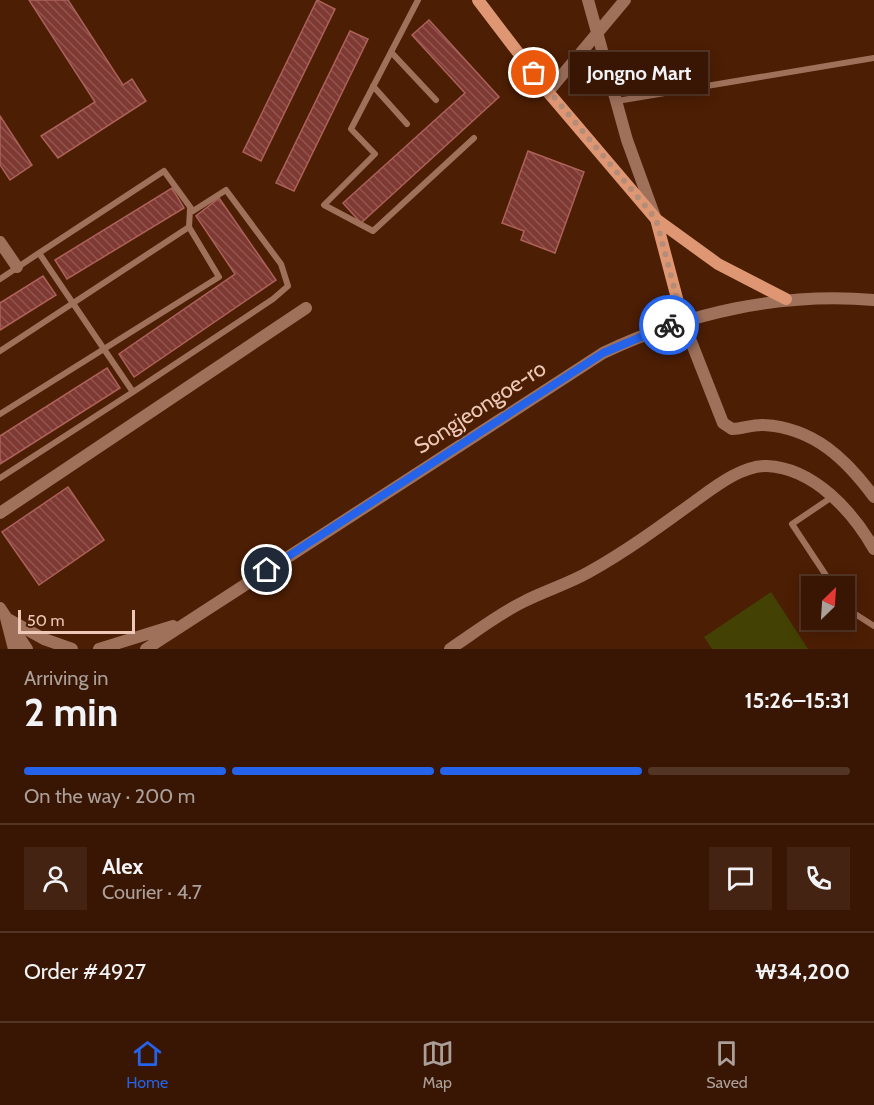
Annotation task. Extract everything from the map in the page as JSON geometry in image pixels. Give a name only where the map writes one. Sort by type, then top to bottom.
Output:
[{"type":"main road","points":[[478,0],[548,92],[656,219],[718,264],[786,299]]},
{"type":"main road","points":[[656,219],[683,321]]},
{"type":"street","points":[[588,0],[627,140],[656,219]]},
{"type":"street","points":[[548,92],[625,0]]},
{"type":"street","points":[[0,242],[17,267]]},
{"type":"street","name":"Songjeongoe-ro","points":[[146,649],[603,353],[638,336],[683,321],[786,299],[823,297],[874,300]]},
{"type":"street","points":[[0,513],[306,308]]},
{"type":"street","points":[[683,321],[723,423],[732,429],[761,424],[781,426],[814,437],[843,458],[874,497]]},
{"type":"street","points":[[450,649],[522,602],[587,574],[630,548],[739,473],[765,466],[787,468],[811,480],[860,524],[874,549]]},
{"type":"street","points":[[3,613],[14,649]]},
{"type":"street","points":[[3,613],[27,649]]},
{"type":"street","points":[[3,613],[44,639],[72,649]]},
{"type":"street","points":[[99,649],[188,622]]},
{"type":"lane","points":[[418,0],[351,129],[375,154],[324,205],[373,231],[474,138]]},
{"type":"lane","points":[[391,52],[436,100]]},
{"type":"lane","points":[[617,101],[874,58]]},
{"type":"lane","points":[[373,86],[407,124]]},
{"type":"lane","points":[[0,279],[164,171],[190,209],[189,227],[219,277],[0,414]]},
{"type":"lane","points":[[0,478],[273,299],[288,286],[281,264],[226,190],[193,211],[190,209]]},
{"type":"lane","points":[[0,351],[189,227]]},
{"type":"lane","points":[[39,253],[133,392]]},
{"type":"lane","points":[[826,576],[792,524],[832,497]]},
{"type":"lane","points":[[855,613],[874,626]]},
{"type":"shaded area","points":[[771,592],[808,649],[712,649],[704,637]]},
{"type":"building","points":[[29,0],[68,0],[123,85],[132,79],[146,101],[58,158],[41,136],[95,102]]},
{"type":"building","points":[[317,0],[335,9],[261,161],[243,152]]},
{"type":"building","points":[[429,20],[499,97],[361,223],[343,203],[465,93],[412,35]]},
{"type":"building","points":[[350,31],[368,39],[294,191],[276,183]]},
{"type":"building","points":[[0,116],[32,165],[10,180],[0,165]]},
{"type":"building","points":[[528,151],[584,172],[555,253],[521,240],[524,231],[502,223]]},
{"type":"building","points":[[172,188],[184,208],[67,279],[55,260]]},
{"type":"building","points":[[219,198],[276,280],[134,377],[119,354],[235,274],[196,216]]},
{"type":"building","points":[[43,276],[56,295],[0,330],[0,303]]},
{"type":"building","points":[[107,368],[120,388],[0,464],[0,436]]},
{"type":"building","points":[[68,487],[104,540],[39,585],[2,532]]},
{"type":"way so far","points":[[534,73],[656,219],[683,321],[669,325]]},
{"type":"place","name":"Jongno Mart","points":[[534,73]]},
{"type":"route","points":[[267,570],[603,353],[638,336],[669,325]]}]
